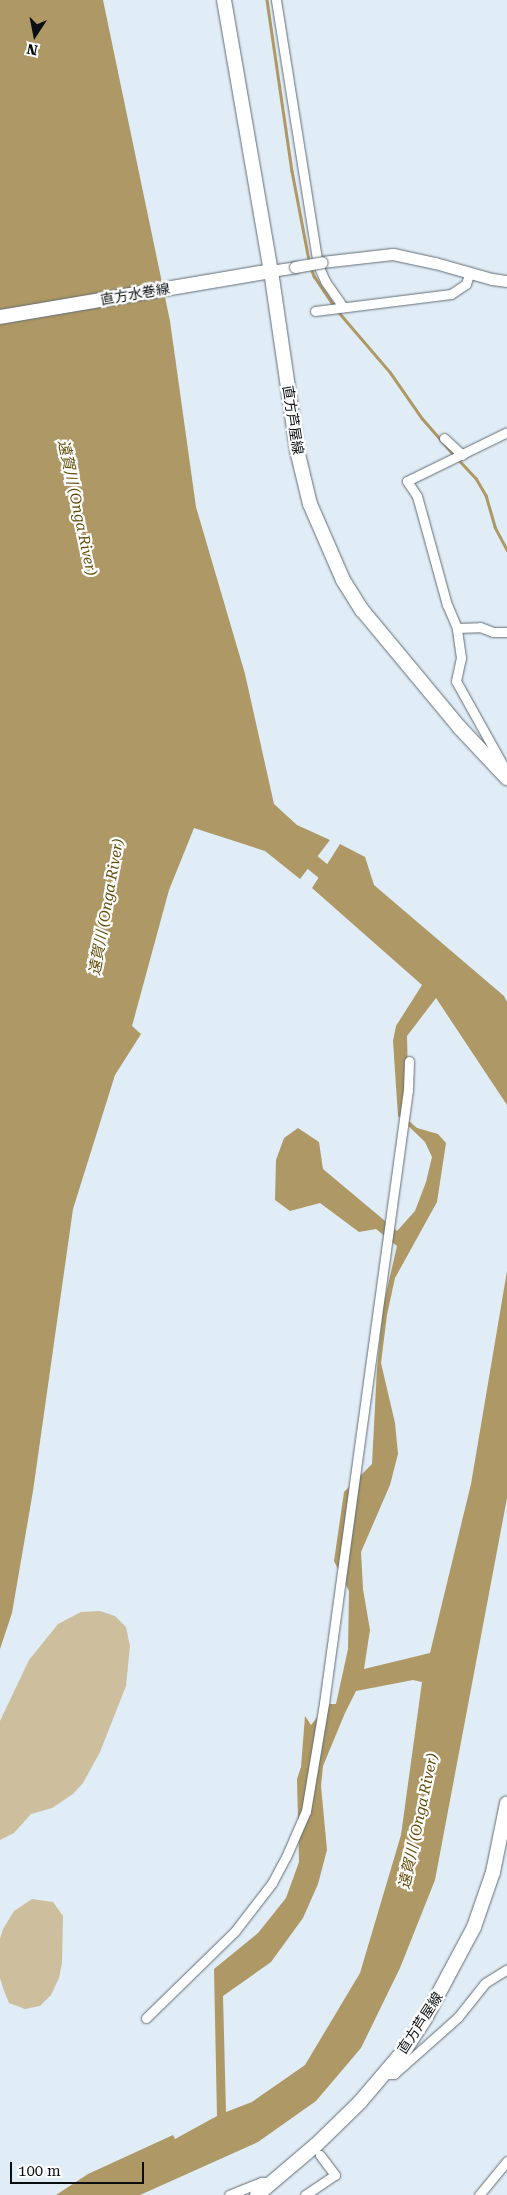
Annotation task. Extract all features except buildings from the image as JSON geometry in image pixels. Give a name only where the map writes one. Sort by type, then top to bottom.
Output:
[{"type":"main road","name":"直方芦屋線","points":[[224,0],[266,271],[297,450],[310,504],[331,556],[343,580],[362,610],[454,721],[507,778]]},
{"type":"main road","name":"直方水巻線","points":[[0,317],[266,271]]},
{"type":"main road","name":"直方芦屋線","points":[[257,2195],[316,2145],[360,2102],[384,2074],[426,2017],[474,1926],[493,1872],[507,1803]]},
{"type":"street","points":[[276,0],[318,266],[325,281],[343,307]]},
{"type":"street","points":[[266,271],[393,254],[428,261],[469,274],[507,281]]},
{"type":"street","points":[[315,311],[451,294],[466,284],[469,274]]},
{"type":"street","points":[[507,432],[458,457],[439,463],[407,481],[416,496],[447,605],[457,628],[461,658],[456,680],[507,774]]},
{"type":"street","points":[[444,438],[458,457]]},
{"type":"street","points":[[457,628],[480,627],[493,632],[507,632]]},
{"type":"street","points":[[146,2018],[235,1931],[272,1883],[286,1857],[306,1810],[325,1693],[408,1090],[410,1061]]},
{"type":"street","points":[[384,2074],[394,2074],[458,2017],[485,1984],[507,1969]]},
{"type":"street","points":[[304,2195],[335,2175],[320,2155]]},
{"type":"street","points":[[479,2195],[507,2160]]},
{"type":"street","points":[[229,2195],[261,2182],[272,2182]]},
{"type":"shaded area","points":[[100,1611],[115,1616],[126,1627],[130,1646],[126,1686],[100,1752],[83,1783],[73,1794],[52,1808],[31,1814],[14,1833],[0,1840],[0,1721],[29,1660],[58,1624],[81,1612]]},
{"type":"shaded area","points":[[32,1899],[53,1902],[63,1916],[62,1963],[59,1978],[51,1995],[40,2006],[25,2009],[9,2003],[4,1991],[0,1978],[0,1939],[3,1929],[14,1911]]},
{"type":"water","points":[[0,0],[103,0],[170,321],[196,507],[245,674],[274,804],[297,825],[330,840],[300,879],[265,851],[194,828],[169,890],[132,1026],[141,1034],[115,1075],[73,1209],[33,1491],[12,1613],[0,1649]]},
{"type":"water","points":[[340,844],[365,857],[374,885],[504,996],[507,1002],[507,1105],[436,998],[407,1036],[409,1121],[417,1128],[438,1134],[446,1143],[437,1202],[395,1278],[387,1315],[381,1363],[395,1423],[398,1454],[390,1485],[361,1552],[363,1589],[370,1630],[364,1669],[430,1653],[471,1484],[507,1271],[507,1498],[435,1880],[400,1968],[361,2048],[316,2101],[258,2142],[140,2195],[56,2195],[88,2174],[173,2135],[175,2139],[217,2116],[214,1969],[258,1933],[286,1898],[299,1862],[297,1779],[301,1767],[305,1716],[311,1725],[328,1704],[336,1704],[348,1649],[349,1591],[334,1561],[344,1492],[372,1464],[377,1368],[383,1307],[397,1246],[376,1229],[359,1232],[320,1203],[290,1211],[275,1200],[276,1160],[284,1138],[298,1128],[319,1142],[323,1169],[397,1231],[415,1211],[426,1182],[432,1157],[425,1142],[398,1116],[393,1041],[396,1026],[422,985],[312,888]],"holes":[[[413,1680],[422,1682],[401,1835],[360,1973],[305,2065],[252,2102],[226,2112],[223,1996],[271,1962],[303,1918],[318,1884],[327,1850],[321,1786],[323,1766],[345,1713],[356,1691]]]},
{"type":"waterway","points":[[267,0],[292,171],[309,260]]},
{"type":"waterway","points":[[311,268],[314,276],[334,306]]},
{"type":"waterway","points":[[337,310],[390,372],[422,418],[454,455]]},
{"type":"waterway","points":[[458,459],[476,478],[486,495],[495,527],[507,550]]},
{"type":"waterway","name":"遠賀川 (Onga River)","points":[[295,848],[340,885]]}]
